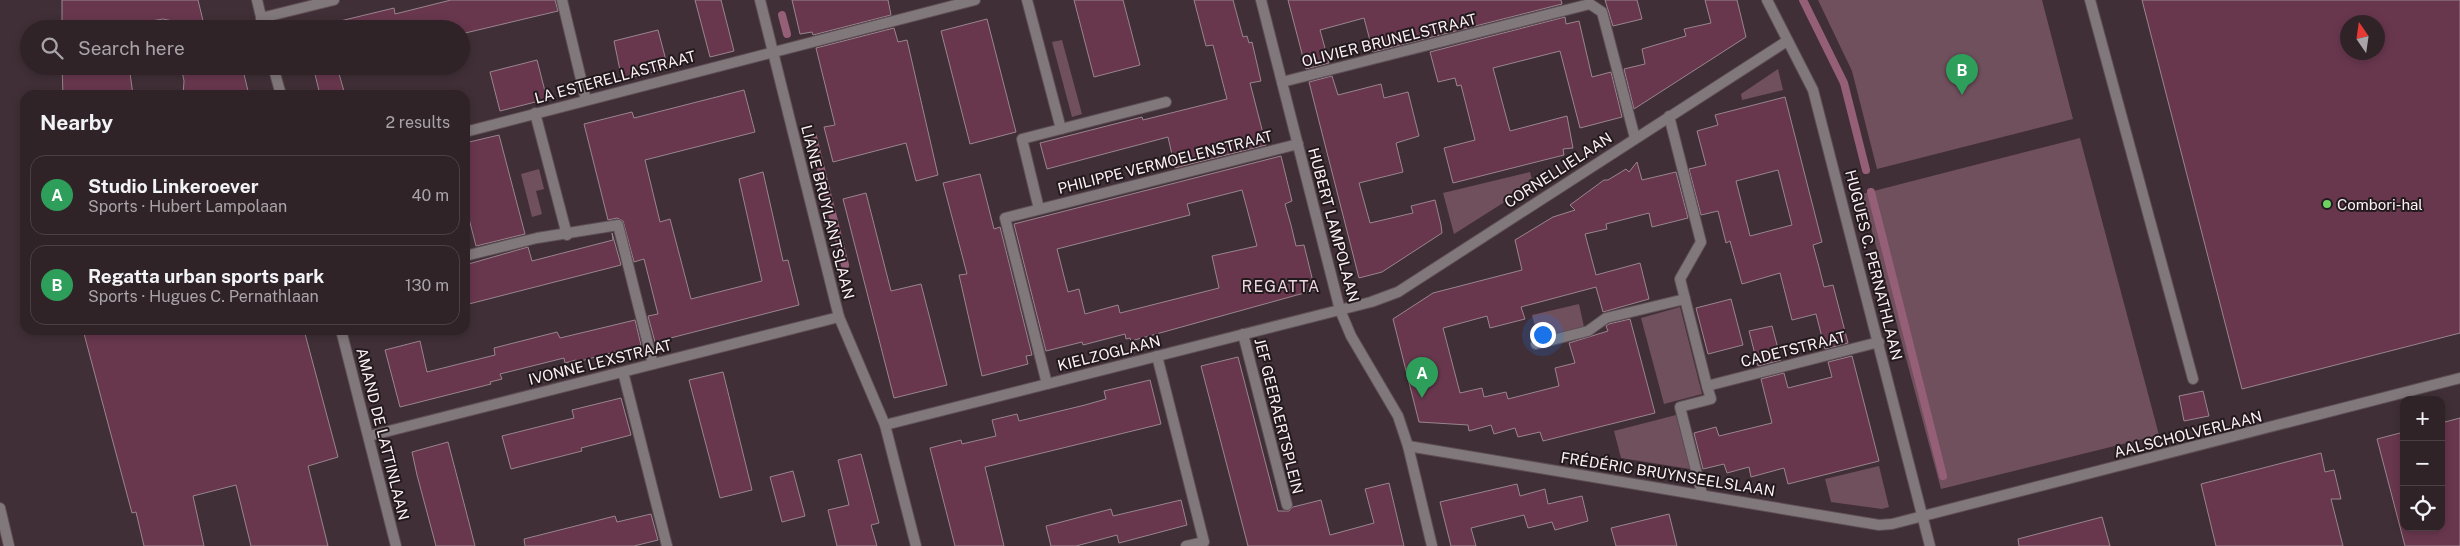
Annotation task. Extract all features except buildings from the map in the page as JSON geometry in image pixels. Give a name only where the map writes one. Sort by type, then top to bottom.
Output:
[{"type":"street","points":[[257,0],[261,20]]},
{"type":"street","points":[[274,20],[334,0]]},
{"type":"street","points":[[562,0],[586,100]]},
{"type":"street","name":"LIANE BRUYLANTSLAAN","points":[[760,0],[838,317],[885,425],[916,546]]},
{"type":"street","name":"LA ESTERELLASTRAAT","points":[[470,131],[975,0]]},
{"type":"street","points":[[1027,0],[1060,129]]},
{"type":"street","name":"HUBERT LAMPOLAAN","points":[[1261,0],[1340,310],[1351,336],[1398,416],[1408,446],[1432,546]]},
{"type":"street","name":"HUGUES C. PERNATHLAAN","points":[[1767,0],[1813,90],[1930,546]]},
{"type":"street","points":[[2090,0],[2193,379]]},
{"type":"street","points":[[1591,1],[1602,12],[1635,138]]},
{"type":"street","name":"OLIVIER BRUNELSTRAAT","points":[[1282,82],[1591,1]]},
{"type":"street","name":"CORNELLIELAAN","points":[[1340,310],[1398,292],[1787,41]]},
{"type":"street","points":[[275,75],[280,90]]},
{"type":"street","points":[[1039,209],[1022,139],[1166,102]]},
{"type":"street","points":[[535,113],[566,235]]},
{"type":"street","points":[[1669,116],[1701,242],[1680,279],[1711,385],[1711,399],[1680,407],[1702,494]]},
{"type":"street","name":"PHILIPPE VERMOELENSTRAAT","points":[[1047,384],[1005,218],[1298,144]]},
{"type":"street","points":[[470,255],[537,238],[618,226],[653,364]]},
{"type":"street","points":[[1536,344],[1588,331],[1606,318],[1684,295]]},
{"type":"street","name":"KIELZOGLAAN","points":[[885,425],[1340,310]]},
{"type":"street","name":"IVONNE LEXSTRAAT","points":[[369,436],[838,317]]},
{"type":"street","name":"JEF GEERAERTSPLEIN","points":[[1243,334],[1287,505]]},
{"type":"street","name":"AMAND DE LATTINLAAN","points":[[342,335],[396,546]]},
{"type":"street","name":"CADETSTRAAT","points":[[1711,385],[1879,342]]},
{"type":"street","points":[[1157,356],[1204,542],[1190,546]]},
{"type":"street","points":[[623,372],[667,546]]},
{"type":"street","name":"AALSCHOLVERLAAN","points":[[1922,516],[2460,378]]},
{"type":"street","name":"FRÉDÉRIC BRUYNSEELSLAAN","points":[[1408,446],[1879,524],[1892,524],[1922,516]]},
{"type":"street","points":[[0,508],[9,546]]},
{"type":"shaded area","points":[[1818,0],[2042,0],[2073,119],[1877,169],[1852,71]]},
{"type":"shaded area","points":[[1062,40],[1082,114],[1072,117],[1052,42]]},
{"type":"shaded area","points":[[1778,69],[1783,90],[1742,100],[1741,94]]},
{"type":"shaded area","points":[[2080,138],[2159,435],[1941,489],[1862,194]]},
{"type":"shaded area","points":[[539,169],[544,189],[536,191],[542,214],[532,217],[521,174]]},
{"type":"shaded area","points":[[1530,172],[1533,184],[1454,234],[1443,193]]},
{"type":"shaded area","points":[[1579,304],[1584,327],[1538,338],[1532,315]]},
{"type":"shaded area","points":[[1680,307],[1702,394],[1664,404],[1641,318]]},
{"type":"shaded area","points":[[1676,415],[1690,469],[1621,458],[1614,431]]},
{"type":"shaded area","points":[[1879,466],[1889,507],[1882,509],[1831,502],[1825,479]]},
{"type":"waterway","points":[[1803,0],[1844,83],[1866,170]]},
{"type":"waterway","points":[[782,15],[787,34]]},
{"type":"waterway","points":[[813,137],[845,265]]},
{"type":"waterway","points":[[1871,192],[1943,476]]},
{"type":"place","name":"Regatta urban sports park","points":[[1962,95]]},
{"type":"place","name":"Combori-hal","points":[[2327,204]]},
{"type":"place","name":"Studio Linkeroever","points":[[1422,398]]},
{"type":"district","name":"REGATTA","points":[[1281,286]]}]
